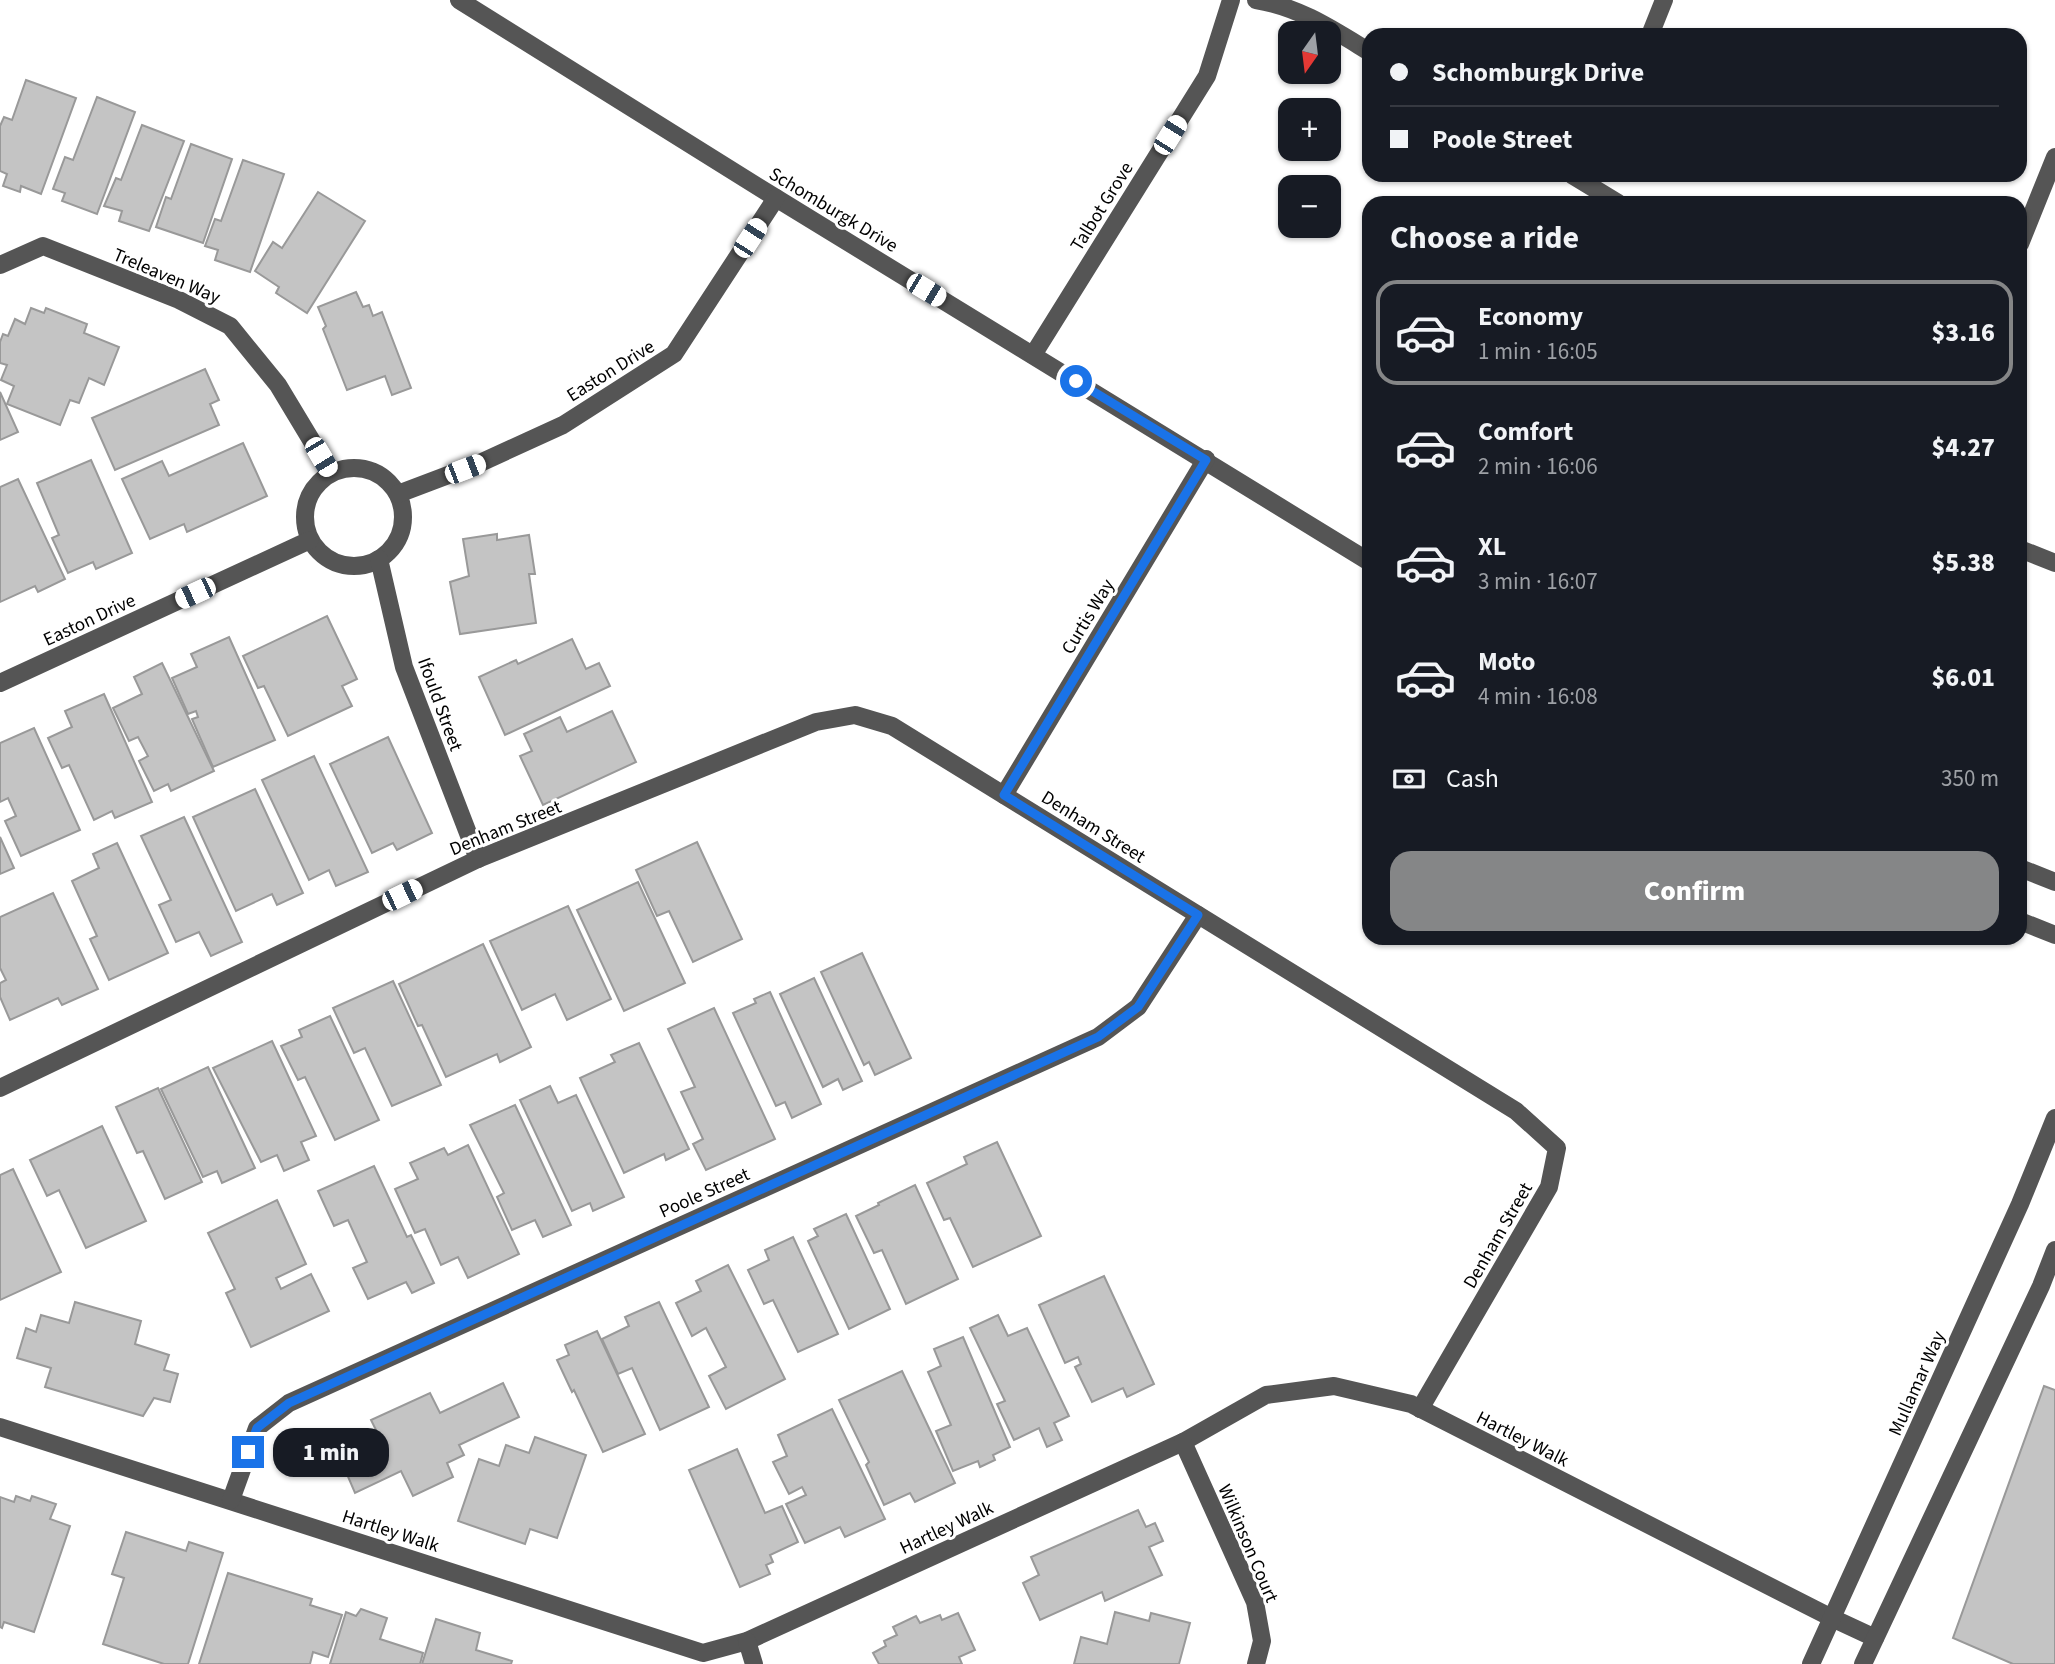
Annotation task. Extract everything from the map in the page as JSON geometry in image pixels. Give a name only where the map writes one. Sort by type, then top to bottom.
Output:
[{"type":"street","name":"Schomburgk Drive","points":[[459,0],[1362,557]]},
{"type":"street","name":"Talbot Grove","points":[[1033,355],[1207,76],[1231,0]]},
{"type":"street","points":[[1256,0],[1276,3],[1314,18],[1362,47]]},
{"type":"street","points":[[1653,28],[1664,0]]},
{"type":"street","points":[[2027,227],[2055,157]]},
{"type":"street","points":[[1592,182],[1609,196]]},
{"type":"street","name":"Easton Drive","points":[[398,494],[480,463],[563,425],[674,354],[776,198]]},
{"type":"street","name":"Treleaven Way","points":[[0,265],[43,246],[179,300],[230,326],[278,386],[331,473]]},
{"type":"street","name":"Curtis Way","points":[[1004,795],[1206,460]]},
{"type":"street","points":[[348,468],[365,469],[378,474],[398,494],[403,511],[402,527],[396,544],[379,559],[363,565],[337,563],[322,555],[310,540],[304,524],[306,504],[313,488],[331,473],[348,468]]},
{"type":"street","name":"Easton Drive","points":[[0,683],[310,540]]},
{"type":"street","points":[[2027,552],[2055,563]]},
{"type":"street","name":"Ifould Street","points":[[379,559],[404,667],[478,859]]},
{"type":"street","name":"Denham Street","points":[[0,1088],[478,859],[816,722],[855,715],[892,726],[1516,1111],[1558,1147],[1549,1187],[1420,1409]]},
{"type":"street","points":[[2027,870],[2055,882]]},
{"type":"street","name":"Poole Street","points":[[231,1500],[257,1428],[289,1403],[1098,1037],[1138,1007],[1198,915]]},
{"type":"street","points":[[2027,924],[2055,935]]},
{"type":"street","name":"Mullamar Way","points":[[1811,1664],[2020,1204],[2055,1118]]},
{"type":"street","points":[[1863,1664],[2055,1251]]},
{"type":"street","name":"Hartley Walk","points":[[0,1427],[703,1653],[747,1641],[1183,1441],[1266,1395],[1334,1386],[1411,1404],[1875,1638]]},
{"type":"street","name":"Wilkinson Court","points":[[1183,1441],[1255,1602],[1262,1642],[1256,1664]]},
{"type":"street","points":[[747,1641],[754,1664]]},
{"type":"building","points":[[26,80],[76,98],[41,194],[21,186],[20,192],[3,186],[7,174],[0,171],[0,126],[4,117],[12,120]]},
{"type":"building","points":[[97,97],[135,112],[97,214],[62,201],[65,193],[53,189],[65,157],[73,160]]},
{"type":"building","points":[[142,125],[184,141],[149,231],[119,221],[122,211],[104,206],[116,178],[121,180]]},
{"type":"building","points":[[191,144],[232,159],[203,243],[156,227],[166,197],[171,199]]},
{"type":"building","points":[[243,160],[284,174],[250,272],[215,260],[218,250],[205,246],[215,219],[221,221]]},
{"type":"building","points":[[318,192],[365,221],[307,313],[276,293],[279,287],[255,271],[273,242],[282,248]]},
{"type":"building","points":[[356,292],[363,307],[369,305],[373,316],[382,312],[411,388],[392,395],[385,376],[347,390],[323,329],[326,326],[318,307]]},
{"type":"building","points":[[31,308],[44,313],[46,308],[87,324],[84,333],[119,347],[104,385],[89,378],[79,403],[70,400],[60,425],[7,404],[14,386],[1,380],[7,365],[0,363],[0,342],[3,334],[8,336],[15,319],[25,324]]},
{"type":"building","points":[[205,369],[219,400],[210,404],[219,425],[115,470],[92,418]]},
{"type":"building","points":[[0,392],[18,432],[0,440]]},
{"type":"building","points":[[243,443],[267,496],[187,532],[184,524],[150,539],[122,479],[162,461],[169,476]]},
{"type":"building","points":[[91,460],[132,553],[96,569],[93,562],[68,573],[52,538],[59,535],[37,483]]},
{"type":"building","points":[[18,479],[65,579],[38,592],[35,586],[0,602],[0,487]]},
{"type":"building","points":[[497,534],[497,540],[529,535],[535,574],[529,574],[536,623],[460,634],[450,582],[469,576],[463,539]]},
{"type":"building","points":[[327,616],[357,679],[342,686],[352,706],[288,736],[264,686],[258,688],[243,656]]},
{"type":"building","points":[[229,637],[275,740],[213,767],[192,719],[198,717],[196,711],[188,714],[172,678],[197,667],[191,654]]},
{"type":"building","points":[[572,639],[586,669],[599,663],[610,686],[505,735],[479,677],[516,660],[518,664]]},
{"type":"building","points":[[162,663],[214,771],[171,791],[168,784],[154,791],[139,761],[148,756],[138,737],[129,741],[113,708],[142,694],[134,677]]},
{"type":"building","points":[[104,694],[152,802],[115,818],[112,811],[94,820],[69,765],[62,768],[48,738],[72,727],[65,711]]},
{"type":"building","points":[[612,711],[636,762],[543,805],[520,756],[532,751],[524,734],[560,717],[567,732]]},
{"type":"building","points":[[34,728],[80,830],[21,856],[5,821],[16,816],[8,798],[0,802],[0,743]]},
{"type":"building","points":[[388,737],[432,833],[397,850],[393,843],[372,853],[330,764]]},
{"type":"building","points":[[314,756],[368,872],[336,886],[329,870],[309,880],[262,780]]},
{"type":"building","points":[[255,789],[303,893],[277,905],[272,894],[236,911],[193,817]]},
{"type":"building","points":[[184,817],[242,942],[211,956],[199,932],[176,942],[159,905],[171,900],[141,836]]},
{"type":"building","points":[[0,837],[14,868],[0,874]]},
{"type":"building","points":[[697,842],[742,939],[693,962],[669,911],[657,916],[636,870]]},
{"type":"building","points":[[117,843],[168,953],[109,980],[90,939],[97,936],[72,881],[99,868],[93,854]]},
{"type":"building","points":[[638,882],[685,983],[624,1011],[577,910]]},
{"type":"building","points":[[53,893],[98,989],[62,1005],[58,998],[10,1020],[0,997],[0,983],[6,980],[0,968],[0,917]]},
{"type":"building","points":[[568,906],[611,999],[567,1020],[555,994],[522,1010],[490,941]]},
{"type":"building","points":[[483,944],[531,1047],[500,1062],[497,1054],[446,1077],[399,984]]},
{"type":"building","points":[[862,953],[911,1058],[875,1075],[869,1062],[864,1065],[821,972]]},
{"type":"building","points":[[814,978],[862,1081],[843,1090],[838,1079],[823,1087],[780,994]]},
{"type":"building","points":[[393,981],[441,1085],[392,1106],[365,1048],[354,1053],[333,1008]]},
{"type":"building","points":[[770,992],[821,1104],[792,1118],[785,1102],[776,1106],[733,1013],[756,1003],[754,999]]},
{"type":"building","points":[[714,1008],[775,1139],[706,1170],[693,1144],[703,1139],[681,1092],[695,1087],[668,1029]]},
{"type":"building","points":[[330,1016],[379,1120],[335,1140],[305,1077],[298,1080],[281,1046],[302,1037],[299,1030]]},
{"type":"building","points":[[272,1041],[316,1136],[301,1142],[309,1160],[284,1171],[277,1155],[261,1162],[213,1068]]},
{"type":"building","points":[[639,1043],[689,1149],[666,1160],[664,1154],[624,1173],[580,1078],[615,1062],[611,1055]]},
{"type":"building","points":[[208,1067],[255,1168],[222,1183],[217,1171],[203,1177],[161,1089]]},
{"type":"building","points":[[550,1086],[558,1103],[576,1095],[624,1197],[593,1211],[590,1203],[572,1211],[520,1100]]},
{"type":"building","points":[[158,1088],[202,1182],[165,1199],[143,1151],[137,1153],[116,1107]]},
{"type":"building","points":[[515,1105],[571,1225],[543,1237],[535,1220],[512,1230],[497,1197],[504,1193],[470,1125]]},
{"type":"building","points":[[102,1126],[146,1221],[86,1248],[59,1190],[47,1196],[30,1160]]},
{"type":"building","points":[[997,1142],[1041,1236],[973,1267],[950,1218],[944,1220],[927,1183],[967,1164],[964,1157]]},
{"type":"building","points":[[468,1145],[519,1254],[468,1278],[458,1257],[441,1265],[425,1229],[415,1233],[395,1189],[418,1179],[410,1163],[444,1148],[448,1155]]},
{"type":"building","points":[[374,1166],[407,1237],[411,1235],[434,1283],[412,1293],[406,1282],[368,1299],[353,1268],[367,1262],[348,1220],[334,1226],[318,1191]]},
{"type":"building","points":[[13,1169],[61,1272],[0,1300],[0,1175]]},
{"type":"building","points":[[915,1185],[958,1279],[906,1304],[882,1250],[874,1253],[856,1216]]},
{"type":"building","points":[[277,1200],[306,1264],[276,1278],[281,1289],[311,1274],[329,1311],[251,1347],[226,1293],[235,1289],[208,1233]]},
{"type":"building","points":[[846,1214],[890,1309],[849,1329],[808,1241],[818,1236],[814,1229]]},
{"type":"building","points":[[793,1237],[838,1334],[798,1352],[773,1300],[764,1304],[748,1270],[769,1260],[765,1250]]},
{"type":"building","points":[[728,1265],[785,1379],[726,1409],[709,1376],[726,1367],[706,1328],[692,1336],[676,1303],[701,1291],[696,1281]]},
{"type":"building","points":[[1104,1276],[1154,1384],[1127,1397],[1123,1388],[1092,1402],[1075,1367],[1081,1364],[1078,1357],[1065,1363],[1039,1305]]},
{"type":"building","points":[[75,1302],[141,1321],[135,1344],[169,1355],[164,1370],[178,1374],[170,1402],[154,1398],[143,1416],[45,1387],[51,1368],[17,1358],[26,1328],[36,1332],[41,1315],[69,1323]]},
{"type":"building","points":[[659,1302],[709,1407],[660,1430],[632,1368],[618,1374],[602,1339],[629,1326],[625,1317]]},
{"type":"building","points":[[998,1315],[1008,1336],[1027,1328],[1069,1416],[1054,1423],[1062,1440],[1047,1447],[1039,1428],[1014,1440],[997,1404],[1005,1401],[970,1328]]},
{"type":"building","points":[[597,1331],[645,1434],[603,1452],[557,1360],[569,1355],[565,1345]]},
{"type":"building","points":[[963,1337],[1010,1447],[993,1455],[995,1460],[980,1467],[978,1461],[953,1471],[936,1431],[951,1425],[928,1372],[941,1366],[934,1349]]},
{"type":"building","points":[[902,1371],[955,1483],[915,1502],[910,1493],[884,1505],[866,1465],[869,1462],[839,1400]]},
{"type":"building","points":[[503,1383],[519,1417],[459,1445],[464,1455],[447,1463],[453,1477],[413,1496],[401,1471],[355,1493],[340,1458],[381,1440],[371,1420],[430,1393],[440,1413]]},
{"type":"building","points":[[2044,1386],[2055,1390],[2055,1664],[2013,1664],[1953,1638]]},
{"type":"building","points":[[832,1409],[885,1519],[845,1537],[840,1527],[805,1543],[786,1504],[806,1495],[802,1487],[789,1494],[773,1462],[787,1456],[778,1435]]},
{"type":"building","points":[[535,1437],[586,1455],[557,1538],[530,1529],[525,1544],[458,1521],[479,1459],[499,1466],[506,1445],[529,1453]]},
{"type":"building","points":[[737,1449],[765,1513],[782,1506],[798,1542],[770,1555],[773,1562],[766,1565],[770,1574],[740,1587],[689,1470]]},
{"type":"building","points":[[16,1496],[30,1501],[32,1496],[56,1504],[50,1519],[70,1526],[34,1632],[4,1622],[2,1628],[0,1627],[0,1497],[14,1502]]},
{"type":"building","points":[[1138,1510],[1146,1527],[1155,1523],[1163,1541],[1149,1547],[1162,1575],[1105,1601],[1102,1592],[1040,1620],[1023,1583],[1039,1575],[1031,1557]]},
{"type":"building","points":[[126,1532],[186,1551],[189,1542],[223,1553],[188,1664],[164,1664],[103,1644],[124,1578],[112,1574]]},
{"type":"building","points":[[228,1573],[312,1599],[310,1605],[342,1615],[328,1657],[313,1652],[310,1664],[199,1664]]},
{"type":"building","points":[[361,1609],[387,1618],[380,1639],[423,1653],[420,1664],[330,1664],[346,1612],[356,1616]]},
{"type":"building","points":[[1115,1612],[1149,1621],[1151,1613],[1190,1623],[1179,1664],[1074,1664],[1081,1637],[1107,1644]]},
{"type":"building","points":[[958,1613],[975,1650],[959,1657],[962,1664],[879,1664],[873,1653],[886,1646],[884,1641],[897,1635],[893,1627],[916,1616],[920,1623],[940,1615],[942,1620]]},
{"type":"building","points":[[436,1619],[480,1633],[476,1650],[512,1661],[511,1664],[422,1664]]},
{"type":"route","points":[[248,1452],[257,1428],[289,1403],[1098,1037],[1138,1007],[1198,915],[1004,795],[1206,460],[1076,381]]}]
